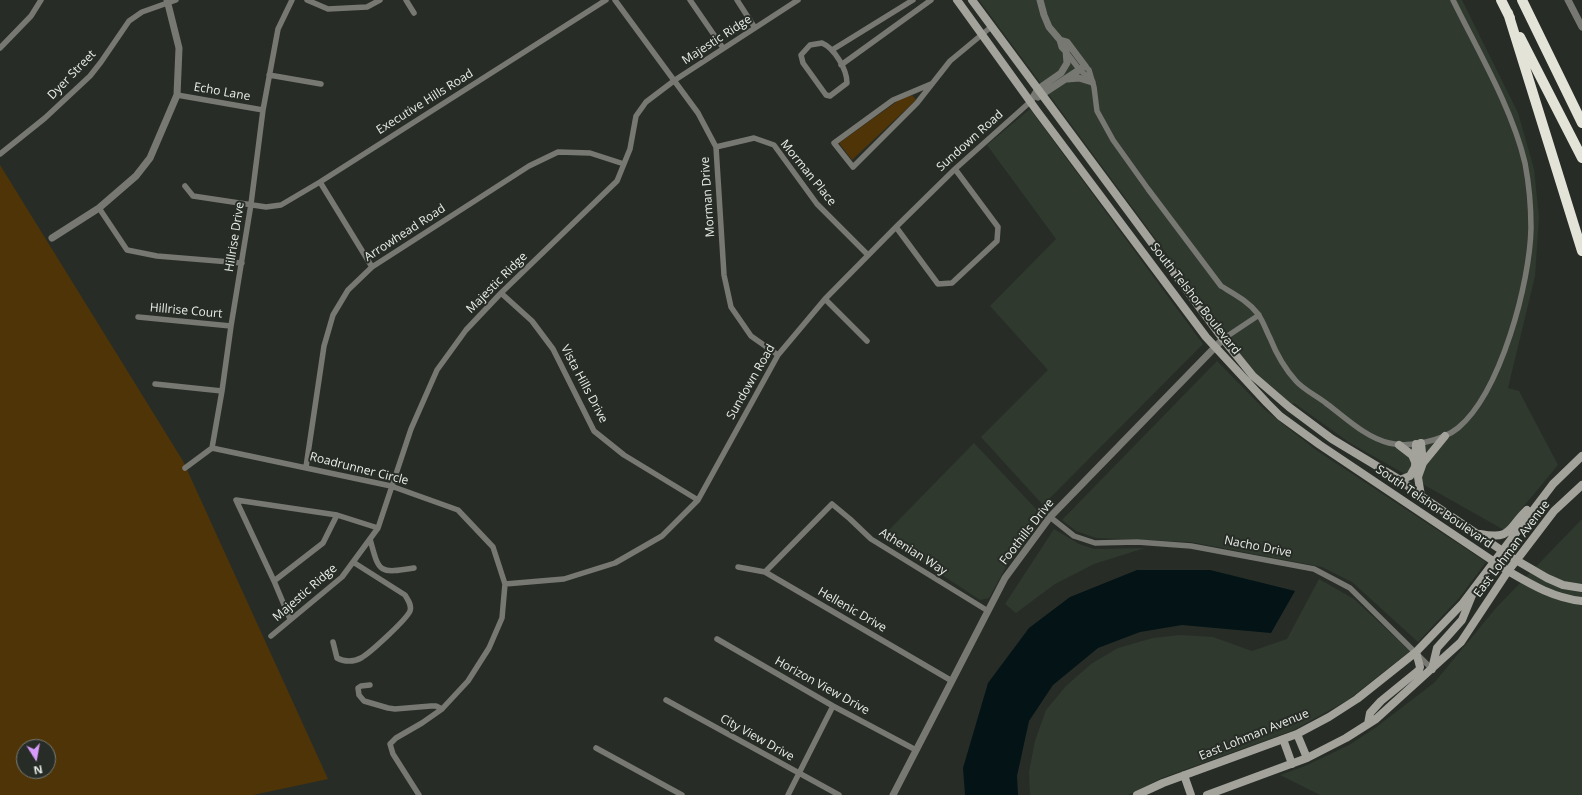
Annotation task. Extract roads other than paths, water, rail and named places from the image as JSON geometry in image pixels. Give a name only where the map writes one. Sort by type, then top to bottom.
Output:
[{"type":"highway","points":[[1501,0],[1582,158]]},
{"type":"highway","points":[[1522,0],[1582,123]]},
{"type":"highway","points":[[1508,13],[1582,251]]},
{"type":"highway","points":[[1554,64],[1582,107]]},
{"type":"main road","name":"South Telshor Boulevard","points":[[957,0],[1030,102],[1214,347],[1267,404],[1280,416],[1335,455],[1508,571],[1537,588],[1561,598],[1580,600]]},
{"type":"main road","name":"South Telshor Boulevard","points":[[972,0],[1223,339],[1253,376],[1288,407],[1332,439],[1400,480],[1502,551],[1547,578],[1563,585],[1582,588]]},
{"type":"main road","points":[[1400,480],[1410,476],[1415,467],[1444,436]]},
{"type":"main road","points":[[1419,444],[1418,478],[1421,496]]},
{"type":"main road","points":[[1399,445],[1412,455],[1419,463]]},
{"type":"main road","points":[[1335,455],[1341,452],[1345,453],[1381,473],[1390,474]]},
{"type":"main road","name":"East Lohman Avenue","points":[[1137,795],[1184,775],[1297,734],[1329,717],[1357,699],[1416,652],[1463,603],[1553,484],[1582,456]]},
{"type":"main road","name":"East Lohman Avenue","points":[[1207,795],[1307,758],[1346,738],[1376,719],[1461,642],[1516,560],[1554,511],[1582,485]]},
{"type":"main road","points":[[1477,534],[1494,537],[1503,535],[1526,511],[1542,498]]},
{"type":"main road","points":[[1432,669],[1437,648],[1462,620],[1475,586]]},
{"type":"main road","points":[[1368,724],[1370,714],[1381,701],[1419,670],[1420,667],[1416,652]]},
{"type":"main road","points":[[1297,734],[1307,758]]},
{"type":"main road","points":[[1283,739],[1292,764]]},
{"type":"main road","points":[[1184,775],[1191,795]]},
{"type":"street","points":[[0,48],[31,16],[41,0]]},
{"type":"street","name":"Dyer Street","points":[[0,154],[45,118],[90,76],[129,21],[137,14],[176,0]]},
{"type":"street","name":"Hillrise Drive","points":[[212,448],[251,204],[269,74],[278,29],[292,0]]},
{"type":"street","points":[[307,0],[328,10],[367,7],[380,0]]},
{"type":"street","points":[[406,0],[414,13]]},
{"type":"street","name":"Executive Hills Road","points":[[185,186],[193,196],[266,207],[282,205],[606,0]]},
{"type":"street","name":"Morman Drive","points":[[615,0],[698,113],[716,147],[724,275],[731,307],[751,336],[778,355]]},
{"type":"street","points":[[690,0],[723,48]]},
{"type":"street","points":[[737,0],[755,28]]},
{"type":"street","name":"Majestic Ridge","points":[[271,636],[342,577],[378,528],[411,429],[437,370],[466,330],[501,293],[617,181],[630,149],[636,116],[646,102],[674,80],[798,0]]},
{"type":"street","points":[[832,50],[913,0]]},
{"type":"street","points":[[841,65],[931,0]]},
{"type":"street","points":[[1040,0],[1049,28],[1060,40],[1062,47],[1080,64]]},
{"type":"street","points":[[1060,40],[1067,42],[1092,82],[1098,111],[1105,128],[1121,153],[1221,286],[1242,298],[1259,315],[1276,352],[1296,382],[1358,428],[1387,443],[1399,445],[1419,444],[1444,436],[1460,427],[1476,408],[1495,373],[1518,312],[1528,260],[1531,229],[1530,197],[1521,149],[1505,105],[1453,0]]},
{"type":"street","points":[[1568,0],[1582,27]]},
{"type":"street","points":[[52,238],[99,208],[136,176],[150,158],[177,95],[179,48],[167,2]]},
{"type":"street","points":[[930,84],[893,100],[834,144],[853,167],[916,103],[950,61],[991,26]]},
{"type":"street","points":[[822,43],[832,50],[841,65],[847,77],[847,83],[830,96],[826,95],[803,63],[801,55],[810,45],[822,43]]},
{"type":"street","points":[[1066,51],[1067,63],[1063,76],[1079,78],[1092,82]]},
{"type":"street","name":"Sundown Road","points":[[505,584],[564,579],[615,563],[662,536],[698,500],[778,355],[825,299],[954,169],[1040,92],[1080,64]]},
{"type":"street","points":[[269,74],[321,84]]},
{"type":"street","name":"Echo Lane","points":[[177,95],[263,110]]},
{"type":"street","name":"Morman Place","points":[[716,147],[754,138],[774,145],[817,204],[868,255]]},
{"type":"street","name":"Arrowhead Road","points":[[306,467],[324,346],[333,315],[348,290],[372,266],[529,166],[558,152],[590,153],[624,164]]},
{"type":"street","points":[[896,227],[938,284],[952,283],[997,241],[998,227],[954,169]]},
{"type":"street","points":[[320,182],[372,266]]},
{"type":"street","points":[[99,208],[128,250],[157,256],[242,263]]},
{"type":"street","name":"Vista Hills Drive","points":[[501,293],[532,321],[553,349],[594,431],[624,455],[698,500]]},
{"type":"street","points":[[825,299],[867,341]]},
{"type":"street","name":"Foothills Drive","points":[[893,795],[1005,578],[1050,517],[1214,347],[1223,339],[1259,315]]},
{"type":"street","name":"Hillrise Court","points":[[138,318],[231,326]]},
{"type":"street","points":[[155,384],[222,391]]},
{"type":"street","points":[[185,468],[212,448]]},
{"type":"street","name":"Roadrunner Circle","points":[[212,448],[391,486],[458,510],[493,547],[505,584],[502,618],[488,648],[468,681],[442,710],[422,724],[398,736],[390,744],[393,754],[419,795]]},
{"type":"street","points":[[290,619],[236,500],[336,515],[378,528]]},
{"type":"street","name":"Athenian Way","points":[[765,572],[832,504],[850,519],[870,540],[988,611]]},
{"type":"street","points":[[274,581],[323,543],[336,515]]},
{"type":"street","name":"Nacho Drive","points":[[1050,517],[1074,536],[1095,543],[1138,542],[1191,546],[1314,569],[1350,588],[1432,669]]},
{"type":"street","points":[[370,539],[376,562],[380,567],[392,572],[414,568]]},
{"type":"street","points":[[332,642],[337,658],[347,661],[361,658],[390,634],[410,611],[410,602],[405,594],[353,562]]},
{"type":"street","name":"Hellenic Drive","points":[[738,567],[765,572],[952,681]]},
{"type":"street","name":"Horizon View Drive","points":[[717,639],[833,706],[916,750]]},
{"type":"street","points":[[370,685],[361,686],[358,688],[360,697],[364,700],[393,709],[436,706],[442,710]]},
{"type":"street","name":"City View Drive","points":[[666,700],[839,795]]},
{"type":"street","points":[[788,795],[800,774],[833,706]]},
{"type":"street","points":[[596,748],[682,795]]}]
